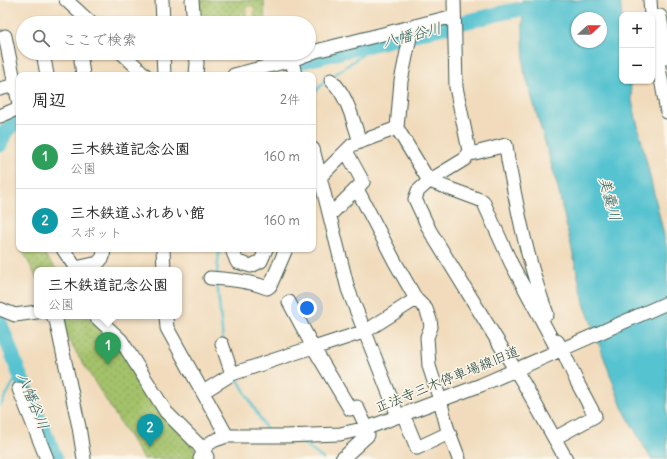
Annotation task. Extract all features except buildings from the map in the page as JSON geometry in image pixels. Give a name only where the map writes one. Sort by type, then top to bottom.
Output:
[{"type":"street","points":[[66,0],[83,16]]},
{"type":"street","points":[[162,0],[163,16]]},
{"type":"street","points":[[192,0],[193,16]]},
{"type":"street","points":[[454,0],[456,27],[456,88],[469,151],[465,159],[429,181],[418,191],[415,199],[430,231],[524,384],[566,459]]},
{"type":"street","points":[[650,0],[653,12]]},
{"type":"street","points":[[316,51],[454,16]]},
{"type":"street","points":[[655,21],[667,53]]},
{"type":"street","points":[[5,36],[16,90]]},
{"type":"street","points":[[410,37],[401,81],[397,128],[429,181],[484,201],[511,263],[555,345],[560,346]]},
{"type":"street","points":[[655,46],[667,112]]},
{"type":"street","points":[[44,60],[46,72]]},
{"type":"street","points":[[81,60],[83,72]]},
{"type":"street","points":[[129,60],[142,72]]},
{"type":"street","points":[[163,60],[164,72]]},
{"type":"street","points":[[196,72],[197,60]]},
{"type":"street","points":[[260,72],[294,68],[304,60]]},
{"type":"street","points":[[331,80],[338,87],[347,104],[360,142]]},
{"type":"street","points":[[0,89],[15,85]]},
{"type":"street","points":[[0,116],[16,109]]},
{"type":"street","points":[[397,128],[352,145],[317,180],[330,215],[348,289],[401,415],[417,448],[449,433]]},
{"type":"street","points":[[467,154],[506,144],[508,160],[528,253],[539,294],[560,346],[595,416],[555,438]]},
{"type":"street","points":[[330,215],[363,182],[346,151]]},
{"type":"street","points":[[357,189],[416,299],[426,309],[431,327],[428,337],[429,366],[449,433],[459,459]]},
{"type":"street","points":[[65,252],[76,267]]},
{"type":"street","points":[[83,267],[98,262],[103,257],[104,252]]},
{"type":"street","points":[[164,252],[164,267]]},
{"type":"street","points":[[233,252],[237,262],[251,266],[261,261],[265,252]]},
{"type":"street","points":[[210,278],[260,285],[267,288],[270,286],[285,252]]},
{"type":"street","points":[[236,281],[240,263]]},
{"type":"street","points":[[203,392],[232,374],[366,331],[416,299]]},
{"type":"street","points":[[289,302],[313,348],[350,409],[357,407],[367,428],[368,435],[343,459]]},
{"type":"street","name":"正法寺三木停車場線旧道","points":[[227,436],[340,434],[367,428],[481,385],[560,346],[667,304]]},
{"type":"street","points":[[0,309],[15,315],[34,312]]},
{"type":"street","points":[[55,319],[79,427],[84,459]]},
{"type":"street","points":[[98,319],[121,340],[166,412],[189,434],[204,456]]},
{"type":"street","points":[[166,319],[167,328],[227,436],[213,441],[207,446],[204,456]]},
{"type":"street","points":[[222,344],[232,374]]},
{"type":"street","points":[[19,390],[47,459]]},
{"type":"street","points":[[340,434],[343,459]]},
{"type":"green space","points":[[195,0],[264,0],[265,16],[196,16]]},
{"type":"green space","points":[[24,252],[42,252],[54,267],[34,267],[34,273]]},
{"type":"green space","points":[[57,319],[91,319],[117,343],[197,453],[195,459],[143,459]]},
{"type":"sand","points":[[246,6],[254,6],[255,16],[246,16]]},
{"type":"water","name":"美嚢川","points":[[522,0],[620,0],[622,12],[619,12],[619,84],[630,84],[632,101],[667,248],[667,459],[651,459],[622,407],[584,303],[557,184],[524,70]]},
{"type":"waterway","name":"八幡谷川","points":[[316,58],[510,11],[543,6]]},
{"type":"waterway","points":[[333,76],[370,49],[370,45]]},
{"type":"waterway","name":"八幡谷川","points":[[295,63],[307,60]]},
{"type":"waterway","points":[[316,91],[326,80]]},
{"type":"waterway","name":"八幡谷川","points":[[0,145],[5,132],[16,122]]},
{"type":"waterway","points":[[217,275],[219,252]]},
{"type":"waterway","points":[[217,282],[223,341]]},
{"type":"waterway","name":"八幡谷川","points":[[0,322],[19,373],[56,459]]},
{"type":"waterway","points":[[0,406],[19,373]]},
{"type":"waterway","points":[[236,376],[266,429],[270,431]]},
{"type":"waterway","points":[[297,441],[306,445],[323,459]]},
{"type":"place","name":"三木鉄道記念公園","points":[[108,365]]},
{"type":"place","name":"三木鉄道ふれあい館","points":[[150,447]]}]
